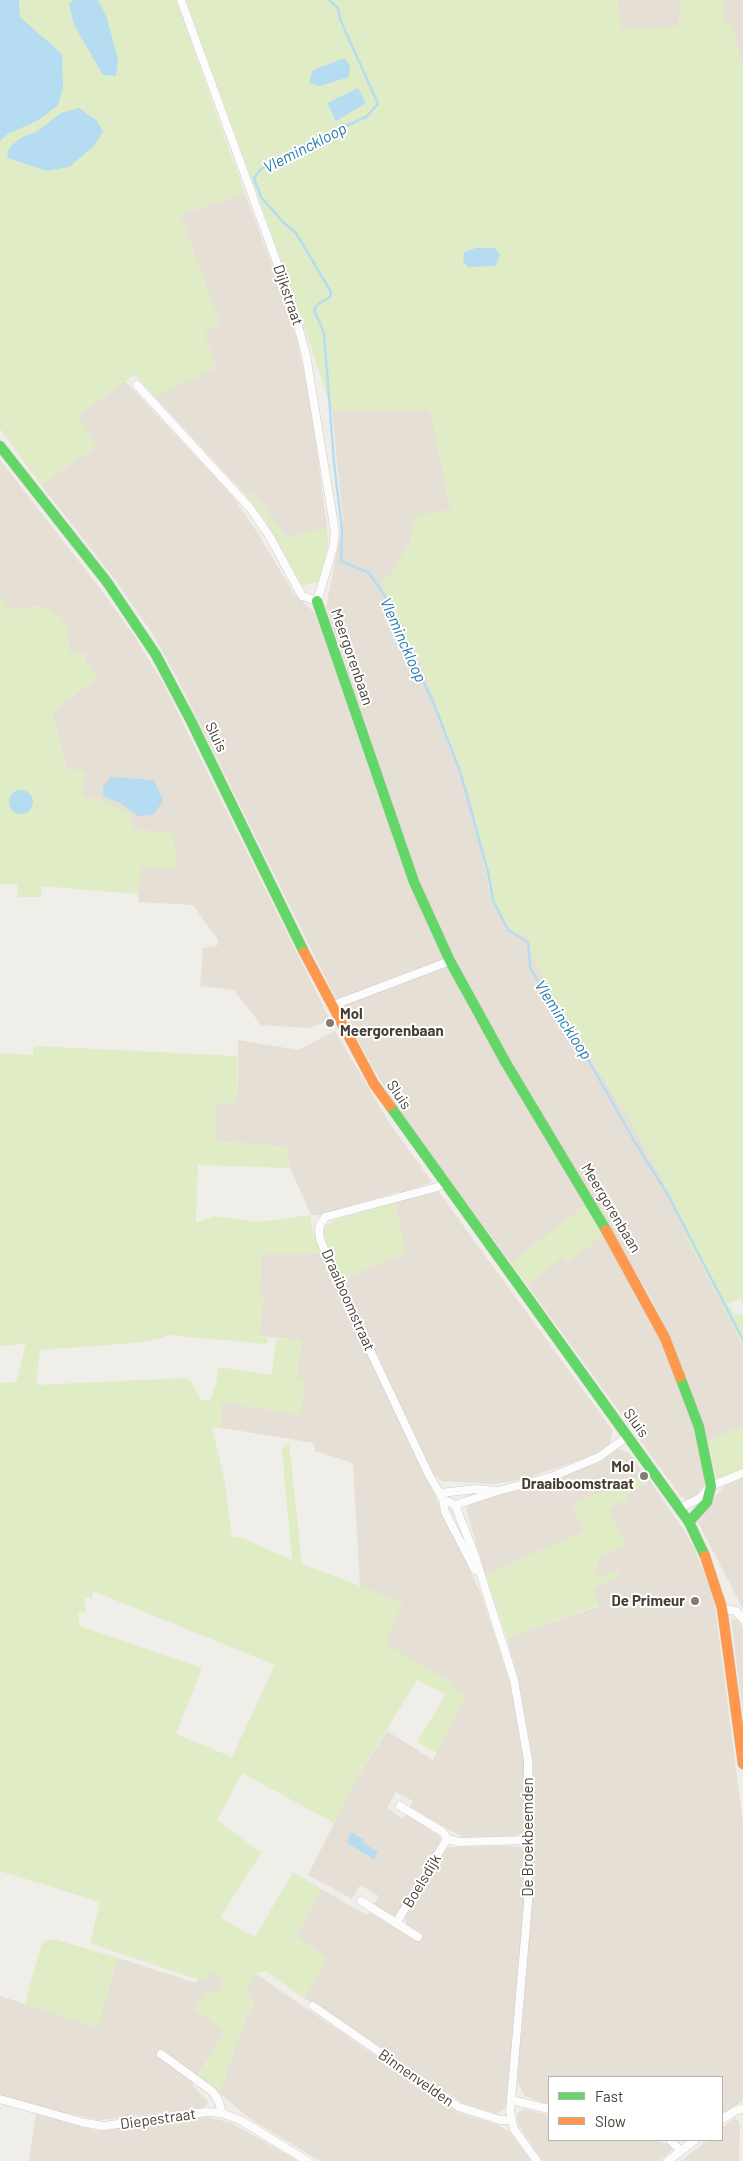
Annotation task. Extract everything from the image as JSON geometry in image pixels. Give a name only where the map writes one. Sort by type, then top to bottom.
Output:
[{"type":"street","name":"Dijkstraat","points":[[181,0],[292,304],[306,356],[334,532],[333,548],[317,601]]},
{"type":"street","name":"Meergorenbaan","points":[[137,385],[250,508],[270,538],[302,596],[317,601],[414,882],[450,961],[506,1064],[649,1305],[665,1338],[699,1427],[711,1486]]},
{"type":"street","name":"Sluis","points":[[0,446],[107,582],[156,654],[191,721],[331,1006],[374,1084],[444,1184],[689,1522],[711,1569],[722,1608],[743,1764]]},
{"type":"street","points":[[331,1006],[450,961]]},
{"type":"street","name":"Draaiboomstraat","points":[[442,1496],[430,1475],[340,1287],[320,1239],[319,1226],[325,1217],[444,1184]]},
{"type":"street","points":[[442,1496],[455,1505],[551,1477],[599,1457],[628,1436]]},
{"type":"street","points":[[680,1508],[700,1498],[711,1486],[743,1473]]},
{"type":"street","points":[[689,1522],[707,1502],[711,1486]]},
{"type":"street","points":[[442,1496],[477,1489],[498,1491]]},
{"type":"street","name":"De Broekbeemden","points":[[442,1496],[445,1512],[481,1581]]},
{"type":"street","name":"De Broekbeemden","points":[[455,1505],[474,1553],[481,1581],[514,1680],[528,1760],[530,1840],[528,1903],[511,2120]]},
{"type":"street","points":[[722,1608],[736,1611],[743,1619]]},
{"type":"street","name":"Boelsdijk","points":[[400,1806],[443,1832],[447,1839],[459,1842],[530,1840]]},
{"type":"street","name":"Boelsdijk","points":[[396,1923],[447,1839]]},
{"type":"street","name":"Boelsdijk","points":[[361,1901],[418,1937]]},
{"type":"street","name":"Binnenvelden","points":[[313,2006],[459,2107],[500,2120],[511,2120]]},
{"type":"street","points":[[161,2054],[213,2092],[219,2102],[222,2113]]},
{"type":"street","name":"Diepestraat","points":[[0,2099],[85,2123],[104,2126],[206,2112],[222,2113],[242,2121],[308,2161]]},
{"type":"street","points":[[512,2100],[548,2110]]},
{"type":"street","points":[[723,2119],[735,2111],[743,2110]]},
{"type":"street","points":[[511,2120],[520,2139],[537,2161]]},
{"type":"street","points":[[671,2141],[681,2151]]},
{"type":"street","points":[[668,2161],[694,2141]]},
{"type":"shaded area","points":[[618,0],[681,0],[679,27],[620,29]]},
{"type":"shaded area","points":[[723,0],[743,0],[743,67],[731,22],[724,22]]},
{"type":"shaded area","points":[[245,194],[284,297],[299,348],[312,413],[327,527],[287,538],[255,495],[244,493],[155,397],[216,367],[203,332],[220,324],[180,214]]},
{"type":"shaded area","points":[[125,381],[231,494],[257,532],[294,594],[315,613],[408,882],[444,960],[337,1001],[175,674],[152,633],[116,581],[41,485],[96,447],[78,416]]},
{"type":"shaded area","points":[[332,411],[430,411],[451,510],[415,516],[409,544],[389,577],[381,582],[426,676],[471,798],[491,899],[513,932],[528,936],[535,962],[569,1024],[633,1125],[691,1234],[685,1239],[701,1264],[743,1346],[743,1426],[708,1441],[669,1335],[651,1298],[509,1060],[442,933],[416,874],[326,607],[343,522]]},
{"type":"shaded area","points":[[0,460],[102,591],[135,637],[163,683],[330,1020],[309,1028],[261,1025],[234,990],[200,986],[203,948],[217,946],[218,940],[193,905],[138,902],[141,867],[133,829],[103,800],[83,797],[67,769],[53,717],[52,711],[74,696],[86,658],[81,653],[69,652],[68,633],[40,606],[8,610],[0,595]]},
{"type":"shaded area","points":[[448,965],[471,1012],[586,1205],[511,1263],[402,1115],[373,1068],[339,1005]]},
{"type":"shaded area","points":[[335,1031],[390,1124],[432,1182],[402,1193],[398,1192],[320,1215],[311,1215],[290,1168],[287,1147],[215,1141],[215,1103],[238,1102],[238,1040],[298,1050]]},
{"type":"shaded area","points":[[438,1191],[613,1431],[609,1445],[594,1455],[524,1479],[494,1484],[442,1481],[433,1474],[341,1279],[406,1253],[395,1203]]},
{"type":"shaded area","points":[[603,1235],[643,1301],[661,1339],[699,1443],[705,1474],[704,1485],[697,1496],[691,1499],[685,1499],[680,1495],[527,1285],[562,1257],[567,1262]]},
{"type":"shaded area","points":[[261,1254],[322,1254],[481,1594],[512,1689],[524,1751],[523,1833],[513,1836],[463,1837],[409,1808],[413,1801],[396,1792],[387,1808],[403,1819],[406,1814],[441,1837],[438,1847],[398,1914],[394,1916],[373,1905],[379,1896],[360,1885],[352,1899],[308,1875],[357,1778],[387,1731],[433,1760],[465,1695],[451,1687],[452,1684],[385,1644],[402,1602],[360,1587],[353,1463],[315,1451],[314,1443],[222,1428],[222,1402],[301,1415],[296,1378],[302,1340],[260,1336],[263,1297],[260,1296]]},
{"type":"shaded area","points":[[617,1449],[628,1452],[646,1475],[572,1504],[584,1531],[485,1575],[466,1508],[474,1502],[556,1480],[603,1460]]},
{"type":"shaded area","points":[[743,1478],[743,1609],[698,1522],[701,1514],[724,1486]]},
{"type":"shaded area","points":[[650,1481],[686,1533],[695,1550],[715,1607],[743,1823],[743,2098],[741,2102],[723,2114],[723,2076],[548,2076],[548,2105],[525,2096],[517,2082],[532,1902],[533,1761],[518,1680],[507,1638],[599,1606],[594,1588],[617,1570],[597,1579],[595,1573],[608,1507],[625,1500],[628,1494]]},
{"type":"shaded area","points":[[731,1619],[738,1620],[743,1628],[743,1712]]},
{"type":"shaded area","points":[[514,1846],[525,1848],[525,1901],[507,2107],[497,2114],[464,2104],[336,2017],[304,1998],[328,1958],[296,1936],[321,1889],[367,1915],[369,1912],[417,1940],[406,1923],[405,1916],[446,1849],[451,1847]]},
{"type":"shaded area","points":[[118,1958],[196,1983],[198,1978],[213,1970],[225,1980],[216,1994],[224,2032],[192,2085],[208,2101],[207,2105],[203,2108],[101,2120],[59,2112],[0,2095],[0,1996],[97,2027]]},
{"type":"shaded area","points":[[256,1974],[457,2112],[498,2125],[510,2132],[531,2161],[320,2161],[249,2118],[219,2093],[247,2015],[255,2003],[246,1993]]},
{"type":"shaded area","points":[[523,2109],[548,2115],[548,2141],[658,2141],[669,2144],[673,2149],[660,2161],[543,2161],[518,2124],[517,2114]]},
{"type":"shaded area","points":[[36,2114],[97,2131],[208,2117],[231,2123],[298,2161],[29,2161]]},
{"type":"shaded area","points":[[734,2118],[738,2120],[740,2125],[739,2161],[681,2161],[707,2141],[723,2141],[723,2127]]},
{"type":"green space","points":[[19,0],[176,0],[245,194],[180,214],[220,324],[204,333],[216,368],[155,397],[135,375],[125,381],[78,416],[96,447],[41,485],[0,429],[0,141],[8,134],[37,121],[38,35],[20,17]]},
{"type":"green space","points":[[186,0],[618,0],[621,29],[679,27],[681,0],[723,0],[724,22],[731,21],[743,67],[743,1305],[740,1298],[727,1304],[734,1314],[743,1315],[743,1346],[701,1264],[685,1239],[690,1234],[633,1125],[569,1024],[535,962],[528,936],[514,933],[491,899],[471,798],[426,676],[380,582],[389,577],[409,544],[415,515],[451,510],[430,411],[332,411],[293,292]]},
{"type":"green space","points":[[244,493],[255,495],[287,538],[327,527],[328,545],[320,582],[302,585],[265,520]]},
{"type":"green space","points":[[0,595],[8,610],[40,606],[50,609],[61,617],[68,633],[69,652],[81,653],[98,678],[52,711],[67,769],[85,771],[83,797],[103,800],[131,814],[133,829],[173,833],[177,859],[176,869],[141,867],[138,894],[42,886],[41,897],[18,897],[17,884],[0,884]]},
{"type":"green space","points":[[34,1046],[237,1056],[238,1102],[215,1103],[215,1141],[287,1147],[290,1168],[198,1165],[196,1223],[214,1216],[258,1222],[311,1215],[311,1226],[322,1254],[261,1254],[260,1296],[263,1297],[260,1336],[268,1338],[267,1344],[168,1335],[158,1339],[135,1343],[40,1350],[36,1385],[186,1378],[191,1381],[201,1400],[210,1401],[217,1379],[218,1367],[272,1375],[276,1338],[302,1340],[296,1378],[305,1379],[301,1415],[222,1402],[222,1428],[212,1427],[225,1482],[232,1538],[240,1537],[292,1560],[282,1450],[286,1444],[289,1444],[302,1564],[402,1602],[386,1644],[452,1684],[451,1687],[465,1695],[437,1753],[417,1742],[446,1694],[417,1680],[357,1778],[334,1823],[242,1773],[217,1820],[261,1853],[220,1918],[255,1937],[293,1872],[321,1889],[296,1936],[328,1958],[304,1998],[265,1971],[256,1974],[246,1993],[255,2003],[247,2015],[219,2093],[198,2076],[224,2032],[195,2009],[209,1989],[216,1994],[224,1980],[213,1970],[205,1982],[90,1943],[100,1902],[0,1871],[0,1383],[16,1382],[26,1343],[0,1346],[0,1053],[33,1055]],"holes":[[[93,1591],[275,1665],[232,1757],[176,1734],[202,1668],[80,1626],[78,1613],[86,1612],[84,1597],[92,1599]]]},
{"type":"green space","points":[[395,1203],[406,1253],[341,1279],[323,1234],[326,1225],[337,1219]]},
{"type":"green space","points":[[586,1205],[603,1235],[567,1262],[562,1257],[527,1285],[511,1263]]},
{"type":"green space","points":[[743,1426],[743,1470],[720,1478],[716,1477],[708,1441]]},
{"type":"green space","points":[[646,1475],[650,1481],[628,1494],[625,1500],[608,1508],[626,1545],[600,1556],[595,1573],[597,1578],[617,1570],[620,1576],[594,1588],[599,1605],[507,1638],[485,1575],[584,1531],[572,1504]]},
{"type":"green space","points":[[54,1939],[118,1958],[98,2028],[25,2004],[41,1946],[44,1941]]},
{"type":"water","points":[[0,0],[19,0],[20,17],[62,54],[63,88],[58,105],[37,121],[8,134],[0,141]]},
{"type":"water","points":[[74,0],[98,0],[106,15],[118,59],[116,76],[103,75],[74,25],[69,4]]},
{"type":"water","points":[[344,58],[350,66],[349,77],[320,86],[309,83],[313,70]]},
{"type":"water","points":[[358,88],[366,103],[336,121],[327,103]]},
{"type":"water","points":[[79,108],[96,120],[103,131],[94,146],[69,167],[47,171],[8,158],[7,154],[10,147],[22,137],[36,132],[61,113]]},
{"type":"water","points":[[476,248],[495,248],[500,255],[495,266],[468,267],[463,261],[464,252]]},
{"type":"water","points":[[111,777],[154,780],[163,800],[153,815],[138,816],[120,803],[105,797],[103,786]]},
{"type":"water","points":[[21,790],[29,794],[33,802],[29,810],[21,814],[13,810],[9,802],[13,794]]},
{"type":"water","points":[[351,1832],[364,1840],[363,1843],[378,1852],[374,1859],[347,1843]]},
{"type":"waterway","name":"Vleminckloop","points":[[329,0],[338,8],[340,19],[378,104],[366,117],[310,142],[261,169],[254,178],[261,197],[284,223],[296,233],[331,292],[330,297],[318,304],[314,310],[324,333],[334,462],[342,530],[341,561],[369,573],[391,605],[402,635],[434,704],[460,771],[488,872],[493,900],[508,930],[528,942],[530,967],[562,1014],[636,1144],[668,1195],[743,1340]]},
{"type":"traffic: fast","points":[[0,446],[107,582],[156,655],[191,721],[304,952]]},
{"type":"traffic: fast","points":[[317,601],[414,882],[450,961],[506,1063],[606,1230]]},
{"type":"traffic: fast","points":[[390,1106],[689,1522],[705,1556]]},
{"type":"traffic: fast","points":[[680,1377],[699,1427],[711,1486],[707,1502],[689,1522]]},
{"type":"traffic: slow","points":[[304,952],[374,1084],[390,1106]]},
{"type":"traffic: slow","points":[[606,1230],[665,1338],[680,1377]]},
{"type":"traffic: slow","points":[[705,1556],[722,1608],[743,1764]]},
{"type":"place","name":"Mol Meergorenbaan","points":[[330,1023]]},
{"type":"place","name":"Mol Draaiboomstraat","points":[[644,1476]]},
{"type":"place","name":"De Primeur","points":[[695,1601]]}]
